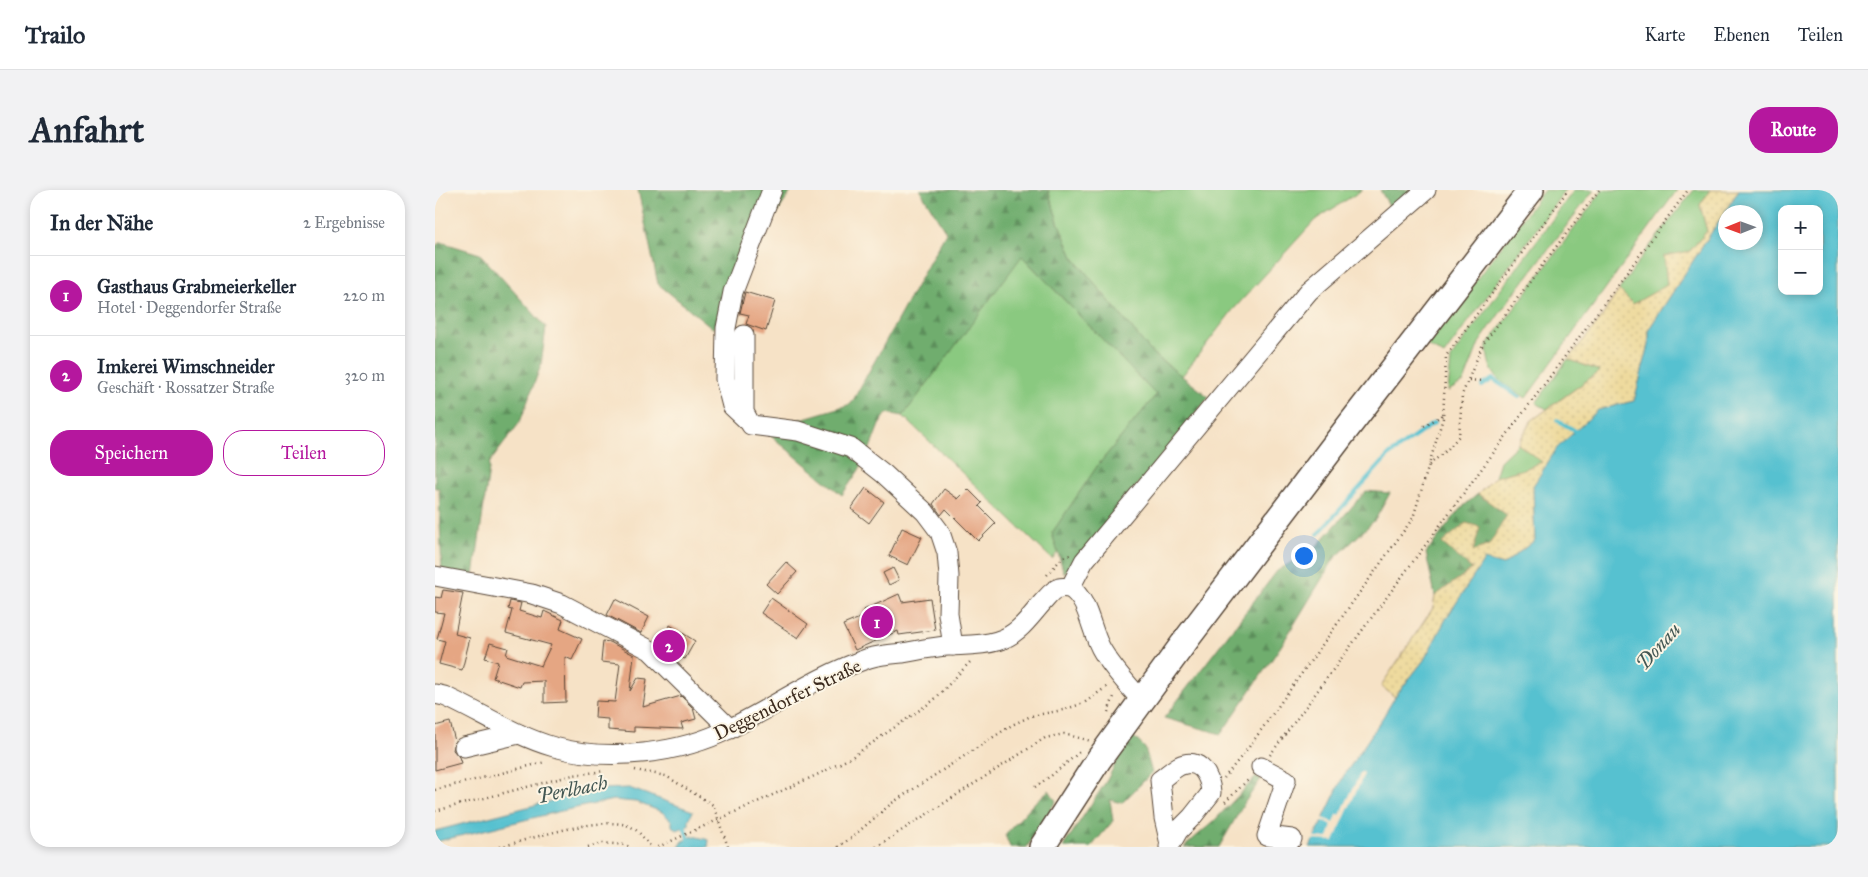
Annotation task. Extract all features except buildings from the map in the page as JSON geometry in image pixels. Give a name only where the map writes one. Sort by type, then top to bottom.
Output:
[{"type":"main road","points":[[1043,847],[1099,759],[1142,701],[1348,427],[1531,190]]},
{"type":"street","points":[[772,190],[733,292],[726,328],[725,378],[732,406],[751,425],[798,431],[851,448],[884,474],[925,512],[939,532],[947,553],[949,576],[948,614],[953,646]]},
{"type":"street","points":[[1142,701],[1121,677],[1096,640],[1082,599],[1078,592],[1071,588],[1084,561],[1309,291],[1426,190]]},
{"type":"street","points":[[744,335],[744,412],[751,425]]},
{"type":"street","points":[[435,576],[532,594],[562,604],[650,650],[730,729]]},
{"type":"street","name":"Deggendorfer Straße","points":[[435,694],[444,696],[477,711],[519,734],[563,749],[582,753],[619,754],[659,751],[701,740],[730,729],[827,675],[871,658],[953,646],[987,644],[1009,636],[1022,626],[1051,593],[1058,588],[1071,588]]},
{"type":"street","points":[[464,747],[519,734]]},
{"type":"street","points":[[1261,767],[1286,780],[1267,836],[1292,839]]},
{"type":"path","points":[[1220,784],[1249,747],[1413,518],[1443,415],[1446,356],[1568,190]]},
{"type":"path","points":[[1428,466],[1447,450],[1459,436],[1462,395],[1483,344],[1599,190]]},
{"type":"path","points":[[1222,805],[1261,767],[1318,693],[1688,190]]},
{"type":"path","points":[[1469,380],[1482,381]]},
{"type":"path","points":[[1423,426],[1443,415]]},
{"type":"path","points":[[659,847],[852,757],[934,700],[987,644]]},
{"type":"path","points":[[1107,716],[1121,677]]},
{"type":"path","points":[[838,847],[891,803],[1012,725],[1031,716],[1063,710],[1083,703],[1121,677]]},
{"type":"path","points":[[876,847],[1045,738],[1064,734],[1092,742]]},
{"type":"path","points":[[1035,787],[1053,775],[1092,742],[1096,735]]},
{"type":"path","points":[[435,790],[547,761]]},
{"type":"path","points":[[435,811],[573,775],[609,770]]},
{"type":"path","points":[[634,770],[666,776],[713,805],[728,847]]},
{"type":"path","points":[[500,847],[580,827],[617,822],[631,826],[639,832],[651,847]]},
{"type":"path","points":[[588,847],[602,843],[626,845],[629,847]]},
{"type":"green space","points":[[638,190],[792,190],[735,279],[714,329],[658,284]]},
{"type":"green space","points":[[920,190],[1048,190],[1058,222],[1073,257],[1152,353],[1209,397],[1064,573],[1052,533],[1098,465],[1156,395],[1022,256],[903,416],[887,413],[879,425],[865,461],[842,495],[764,430],[851,404],[946,232]]},
{"type":"green space","points":[[1048,190],[1362,190],[1315,220],[1232,311],[1182,376],[1152,353],[1073,257],[1058,222]]},
{"type":"green space","points":[[1380,190],[1415,190],[1391,209]]},
{"type":"green space","points":[[1544,190],[1565,190],[1444,355],[1427,345]]},
{"type":"green space","points":[[1574,190],[1594,190],[1509,300],[1479,343],[1464,382],[1448,391],[1451,359],[1455,352]]},
{"type":"green space","points":[[1603,190],[1677,190],[1526,398],[1503,383],[1493,372],[1487,345]]},
{"type":"green space","points":[[1694,190],[1710,190],[1700,205],[1707,231],[1690,251],[1668,285],[1633,304],[1619,290],[1646,251]]},
{"type":"green space","points":[[441,242],[480,254],[546,327],[541,365],[520,422],[490,462],[473,583],[442,578],[439,488],[435,488],[435,246]]},
{"type":"green space","points":[[1021,255],[1156,395],[1098,465],[1052,533],[1058,552],[1052,559],[903,416]]},
{"type":"green space","points":[[1568,359],[1600,371],[1547,409],[1536,403]]},
{"type":"green space","points":[[1518,444],[1543,462],[1495,477],[1500,461]]},
{"type":"green space","points":[[1366,491],[1390,493],[1375,520],[1334,559],[1281,646],[1221,734],[1164,718],[1277,571],[1316,547]]},
{"type":"green space","points":[[1478,494],[1507,515],[1492,547],[1473,552],[1442,543],[1472,569],[1435,596],[1426,553],[1460,509]]},
{"type":"green space","points":[[1131,734],[1145,748],[1152,773],[1122,803],[1110,800],[1113,821],[1091,847],[1063,847],[1107,780]]},
{"type":"green space","points":[[1256,777],[1261,779],[1245,802],[1219,847],[1184,847],[1214,821]]},
{"type":"green space","points":[[1049,790],[1056,801],[1027,847],[1010,847],[1005,835],[1033,804]]},
{"type":"sand","points":[[1710,190],[1739,190],[1729,205],[1718,205],[1718,222],[1649,329],[1649,345],[1634,401],[1598,410],[1533,486],[1535,540],[1503,565],[1484,561],[1446,619],[1424,660],[1395,697],[1381,686],[1433,608],[1435,596],[1472,569],[1442,543],[1466,523],[1480,527],[1473,551],[1489,545],[1507,515],[1478,494],[1495,477],[1542,462],[1518,444],[1531,421],[1600,371],[1568,359],[1597,324],[1619,290],[1633,304],[1667,285],[1664,256],[1690,251],[1707,231],[1700,205]]},
{"type":"water","name":"Donau","points":[[1739,190],[1838,190],[1838,847],[1310,847],[1343,777],[1395,697],[1424,660],[1446,619],[1484,560],[1503,565],[1535,540],[1533,486],[1557,448],[1598,410],[1634,401],[1649,345],[1649,329],[1718,222],[1718,250],[1763,250],[1763,205],[1729,205]]},
{"type":"water","points":[[629,788],[693,811],[689,825],[677,830],[672,826],[672,821],[662,812],[636,802],[613,800],[435,842],[435,831],[597,789]]},
{"type":"water","points":[[693,836],[709,840],[708,847],[679,847],[683,841]]},
{"type":"pier","points":[[1361,772],[1364,774],[1334,841],[1311,840],[1311,838],[1328,838],[1332,825],[1320,820],[1321,817],[1334,823],[1337,815],[1340,815]]},
{"type":"waterway","points":[[1482,386],[1493,379],[1519,397]]},
{"type":"waterway","points":[[1557,420],[1579,433]]},
{"type":"waterway","points":[[1318,534],[1389,455],[1434,423]]},
{"type":"waterway","name":"Perlbach","points":[[683,823],[691,847]]},
{"type":"place","name":"Gasthaus Grabmeierkeller","points":[[877,622]]},
{"type":"place","name":"Imkerei Wimschneider","points":[[669,646]]}]
